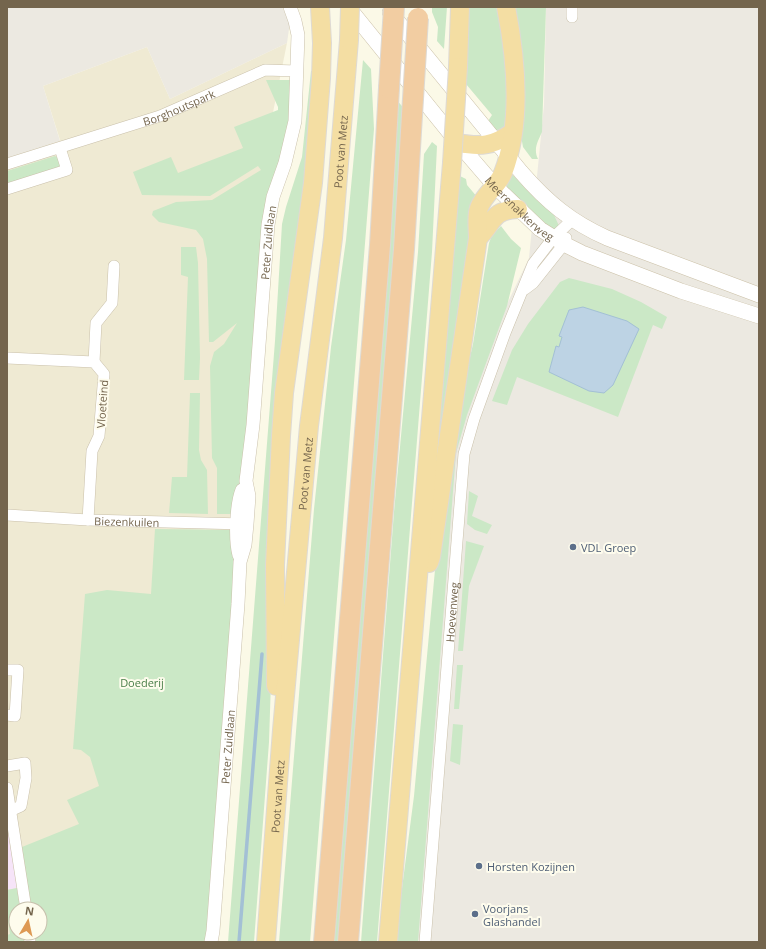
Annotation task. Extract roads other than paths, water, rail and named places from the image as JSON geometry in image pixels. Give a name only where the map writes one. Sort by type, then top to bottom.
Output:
[{"type":"highway","points":[[282,730],[275,668],[275,565],[278,479],[284,393],[313,183],[321,78],[322,43],[320,7]]},
{"type":"highway","name":"Poot van Metz","points":[[266,942],[282,730],[309,426],[333,238],[349,40],[349,7]]},
{"type":"highway","points":[[324,942],[380,245],[394,7]]},
{"type":"highway","points":[[388,942],[452,163],[460,7]]},
{"type":"highway","points":[[418,588],[431,557],[478,238],[478,213],[480,207],[500,180],[508,156],[513,132],[515,83],[512,41],[506,7]]},
{"type":"highway","points":[[348,942],[403,257],[418,13]]},
{"type":"highway","points":[[458,143],[486,145],[496,142],[513,132]]},
{"type":"highway","points":[[478,238],[496,216],[510,210],[518,210]]},
{"type":"main road","name":"Meerenakkerweg","points":[[349,7],[458,143],[495,186],[540,230],[582,253],[681,291],[759,316]]},
{"type":"main road","name":"Meerenakkerweg","points":[[386,7],[542,196],[572,220],[607,238],[759,296]]},
{"type":"street","name":"Peter Zuidlaan","points":[[213,938],[240,562],[236,546],[242,523],[240,494],[246,481],[253,425],[268,225],[273,197],[291,143],[295,121],[298,35],[295,20],[290,7]]},
{"type":"street","name":"Borghoutspark","points":[[7,164],[160,116],[265,70],[297,72]]},
{"type":"street","points":[[7,189],[67,170],[60,148]]},
{"type":"street","name":"Hoevenweg","points":[[425,942],[464,454],[474,419],[505,333],[533,264],[558,241],[572,220]]},
{"type":"street","points":[[7,358],[94,362],[96,323],[112,303],[114,266]]},
{"type":"street","name":"Vloeteind","points":[[88,520],[92,451],[99,436],[104,374],[94,362]]},
{"type":"street","name":"Biezenkuilen","points":[[7,515],[88,520],[242,523]]},
{"type":"street","points":[[7,670],[18,670],[15,716],[7,715]]},
{"type":"street","points":[[7,766],[25,763],[26,778],[21,806],[10,811]]},
{"type":"street","points":[[7,788],[25,901]]},
{"type":"water","points":[[583,307],[627,321],[639,329],[613,385],[604,393],[589,391],[549,372],[556,346],[559,347],[562,337],[559,336],[569,310]]},
{"type":"waterway","points":[[239,942],[262,654]]},
{"type":"place","name":"VDL Groep","points":[[573,547]]},
{"type":"place","name":"Horsten Kozijnen","points":[[479,866]]},
{"type":"place","name":"Voorjans Glashandel","points":[[475,914]]},
{"type":"park label","name":"Doederij","points":[[142,682]]}]
